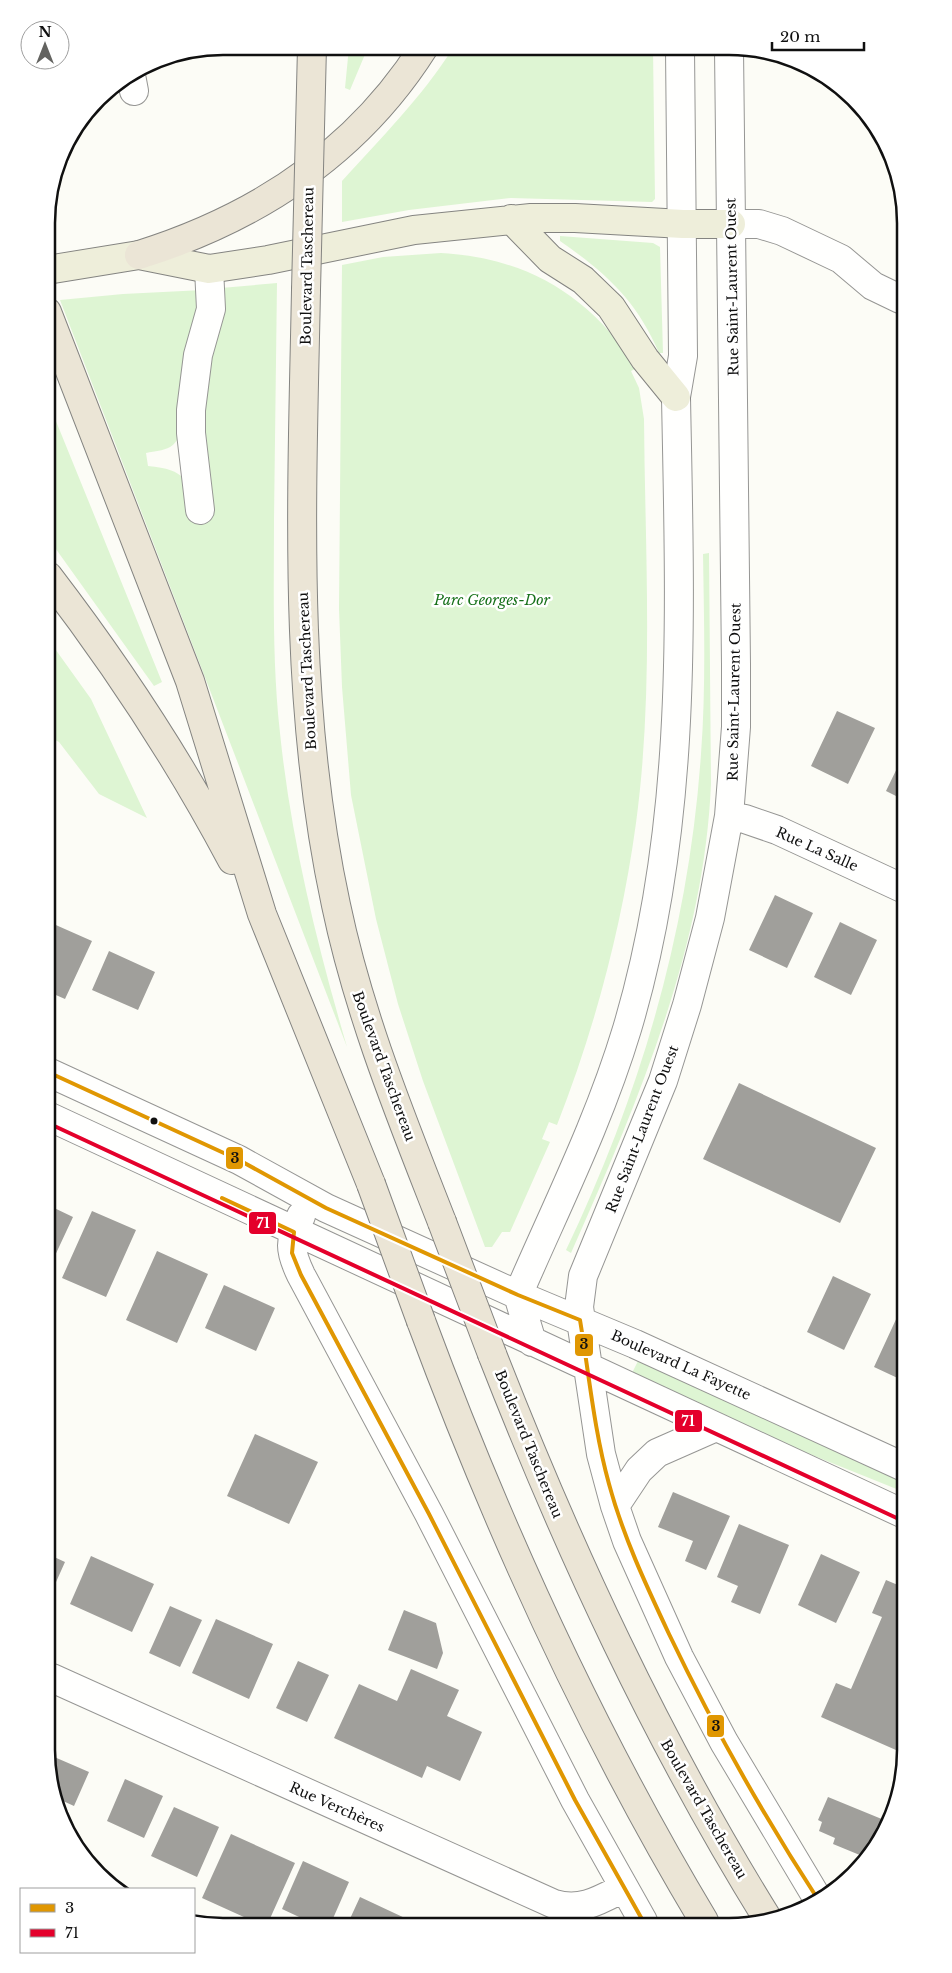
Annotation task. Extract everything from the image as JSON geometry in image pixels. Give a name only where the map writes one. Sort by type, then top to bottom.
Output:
[{"type":"highway","name":"Boulevard Taschereau","points":[[312,55],[306,290],[302,609],[307,704],[319,809],[335,903],[364,1015],[492,1354],[557,1515],[626,1666],[688,1784],[765,1914]]},
{"type":"highway","points":[[140,255],[232,220],[292,184],[368,120],[419,55]]},
{"type":"highway","points":[[55,333],[190,681],[262,914],[371,1184],[476,1466],[546,1625],[633,1799],[702,1918]]},
{"type":"highway","points":[[55,586],[120,676],[181,769],[262,914]]},
{"type":"main road","points":[[55,269],[140,255],[209,269],[268,260],[414,230],[511,219],[575,218],[683,224],[731,224]]},
{"type":"main road","points":[[511,219],[550,259],[583,280],[612,307],[645,359],[676,397]]},
{"type":"street","points":[[532,1342],[518,1295],[579,1162],[602,1103],[632,1011],[661,887],[674,776],[678,705],[676,397],[683,356],[680,55]]},
{"type":"street","name":"Rue Saint-Laurent Ouest","points":[[589,1369],[580,1320],[579,1292],[583,1276],[651,1112],[687,1005],[710,918],[729,816],[735,756],[736,692],[729,55]]},
{"type":"street","points":[[731,224],[767,226],[841,259],[873,286],[897,298]]},
{"type":"street","points":[[200,510],[191,433],[191,410],[198,355],[211,309],[209,269]]},
{"type":"street","name":"Rue La Salle","points":[[729,816],[745,819],[776,830],[897,886]]},
{"type":"street","name":"Boulevard La Fayette","points":[[55,1075],[239,1160],[309,1199],[518,1295],[580,1320],[897,1464]]},
{"type":"street","points":[[55,1119],[897,1511]]},
{"type":"street","points":[[309,1199],[294,1232],[292,1253],[301,1275],[366,1395],[575,1800],[641,1918]]},
{"type":"street","points":[[589,1369],[601,1454],[615,1506],[643,1579],[688,1673],[724,1742],[815,1894]]},
{"type":"street","points":[[615,1506],[639,1470],[657,1453],[716,1427]]},
{"type":"street","name":"Rue Verchères","points":[[55,1679],[554,1904],[571,1907],[589,1905],[623,1888]]},
{"type":"green space","points":[[348,55],[365,55],[350,90],[345,88]]},
{"type":"green space","points":[[448,55],[653,55],[655,199],[652,202],[511,198],[409,210],[342,222],[342,181],[415,100]]},
{"type":"green space","points":[[560,236],[653,243],[660,247],[663,353],[659,353],[641,318],[630,303],[606,277],[560,241]]},
{"type":"green space","name":"Parc Georges-Dor","points":[[441,253],[472,256],[529,272],[554,285],[577,301],[618,342],[637,368],[631,371],[639,388],[644,419],[647,672],[642,773],[630,862],[606,976],[571,1088],[557,1125],[549,1122],[542,1139],[550,1142],[510,1232],[502,1232],[492,1247],[485,1247],[423,1081],[398,1004],[376,919],[351,795],[342,687],[339,609],[342,265],[383,257]]},
{"type":"green space","points":[[277,283],[274,599],[277,706],[291,813],[306,892],[325,970],[347,1047],[60,300],[123,294],[203,290],[182,431],[172,446],[164,450],[146,453],[148,466],[173,471],[185,481],[190,497],[193,522],[207,521],[199,426],[221,288]]},
{"type":"green space","points":[[55,419],[162,682],[154,686],[55,548]]},
{"type":"green space","points":[[709,553],[711,784],[706,845],[695,906],[681,966],[642,1083],[620,1140],[571,1253],[566,1250],[593,1191],[639,1070],[673,946],[695,819],[701,754],[704,679],[703,554]]},
{"type":"green space","points":[[55,649],[91,699],[147,818],[99,794],[59,742],[55,740]]},
{"type":"green space","points":[[639,1359],[897,1479],[897,1489],[797,1449],[632,1373]]},
{"type":"building","points":[[837,711],[875,728],[848,784],[811,766]]},
{"type":"building","points":[[897,768],[897,796],[886,791]]},
{"type":"building","points":[[775,895],[813,913],[787,968],[749,950]]},
{"type":"building","points":[[840,922],[877,940],[851,995],[814,977]]},
{"type":"building","points":[[55,925],[92,941],[65,999],[55,995]]},
{"type":"building","points":[[109,951],[155,972],[138,1010],[92,990]]},
{"type":"building","points":[[739,1083],[876,1148],[840,1223],[703,1159]]},
{"type":"building","points":[[55,1208],[73,1217],[55,1256]]},
{"type":"building","points":[[92,1211],[136,1230],[106,1297],[62,1278]]},
{"type":"building","points":[[157,1251],[208,1274],[177,1343],[126,1320]]},
{"type":"building","points":[[833,1276],[871,1294],[844,1350],[807,1332]]},
{"type":"building","points":[[224,1285],[275,1308],[256,1351],[205,1328]]},
{"type":"building","points":[[897,1317],[897,1378],[874,1367]]},
{"type":"building","points":[[255,1434],[318,1462],[289,1524],[227,1496]]},
{"type":"building","points":[[673,1492],[730,1516],[706,1570],[685,1561],[693,1541],[658,1527]]},
{"type":"building","points":[[739,1524],[789,1545],[760,1614],[731,1602],[738,1586],[717,1577]]},
{"type":"building","points":[[821,1554],[860,1572],[836,1623],[798,1605]]},
{"type":"building","points":[[91,1556],[154,1584],[132,1632],[70,1604]]},
{"type":"building","points":[[55,1557],[65,1562],[55,1584]]},
{"type":"building","points":[[886,1580],[897,1585],[897,1750],[821,1717],[836,1683],[851,1689],[882,1617],[872,1613]]},
{"type":"building","points":[[170,1606],[202,1620],[180,1667],[149,1653]]},
{"type":"building","points":[[404,1610],[436,1623],[443,1653],[437,1669],[388,1650]]},
{"type":"building","points":[[216,1619],[273,1644],[249,1699],[192,1673]]},
{"type":"building","points":[[298,1661],[329,1675],[307,1722],[276,1708]]},
{"type":"building","points":[[411,1669],[459,1690],[447,1716],[482,1732],[460,1781],[427,1766],[422,1778],[334,1738],[359,1684],[397,1701]]},
{"type":"building","points":[[55,1757],[89,1772],[74,1806],[63,1801],[56,1772]]},
{"type":"building","points":[[125,1779],[163,1796],[144,1838],[107,1821]]},
{"type":"building","points":[[828,1797],[882,1819],[869,1843],[860,1855],[833,1844],[835,1838],[819,1831],[822,1822],[818,1820]]},
{"type":"building","points":[[174,1807],[219,1827],[197,1877],[151,1856]]},
{"type":"building","points":[[231,1834],[295,1863],[270,1918],[246,1918],[202,1898]]},
{"type":"building","points":[[303,1861],[349,1882],[333,1918],[301,1918],[282,1909]]},
{"type":"building","points":[[360,1897],[405,1918],[350,1918]]},
{"type":"transit line","name":"3","points":[[55,1075],[239,1160],[326,1208],[518,1295],[580,1320],[604,1464],[621,1522],[636,1560],[669,1634],[721,1736],[778,1836],[815,1894]]},
{"type":"transit line","name":"71","points":[[55,1126],[897,1518]]},
{"type":"transit line","name":"3","points":[[222,1198],[294,1232],[292,1253],[301,1275],[429,1514],[575,1800],[641,1918]]}]
